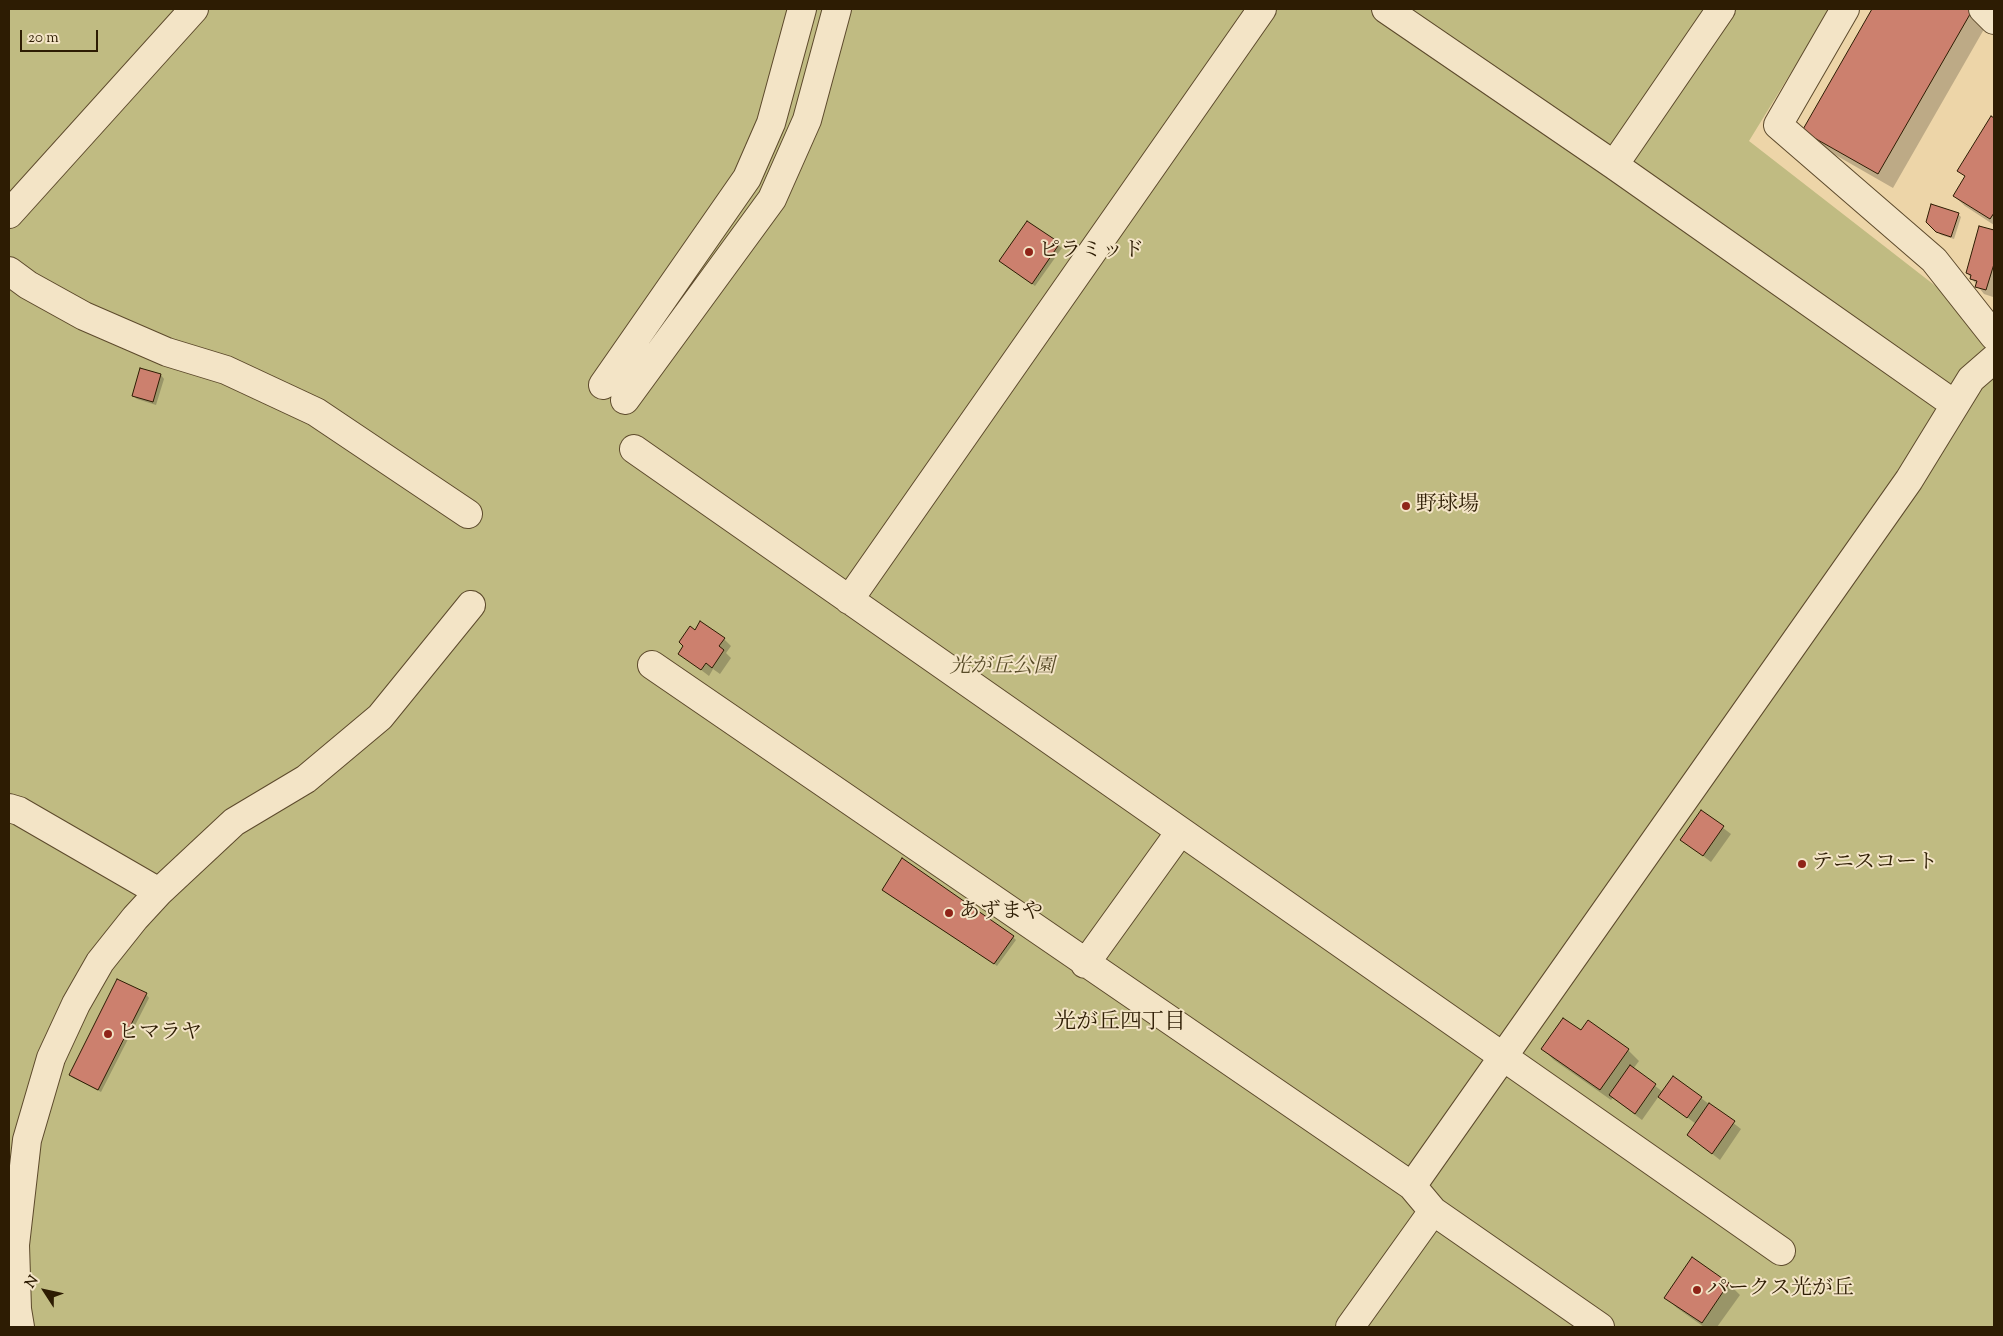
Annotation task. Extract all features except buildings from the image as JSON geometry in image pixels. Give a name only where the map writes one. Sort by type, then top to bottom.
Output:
[{"type":"street","points":[[9,214],[194,9]]},
{"type":"street","points":[[802,9],[771,123],[747,178],[614,393],[772,199],[807,120],[837,9]]},
{"type":"street","points":[[849,600],[1262,9]]},
{"type":"street","points":[[1386,9],[1614,165],[1954,404]]},
{"type":"street","points":[[1614,165],[1722,9]]},
{"type":"street","points":[[1412,1186],[1908,480],[1994,339],[1934,260],[1778,125],[1845,9]]},
{"type":"street","points":[[9,271],[28,285],[84,316],[167,352],[226,370],[316,412],[468,514]]},
{"type":"street","points":[[634,449],[1781,1251]]},
{"type":"street","points":[[20,1327],[16,1310],[15,1245],[27,1140],[51,1058],[76,1004],[100,962],[135,918],[159,892],[234,822],[306,779],[380,716],[471,605]]},
{"type":"street","points":[[652,665],[1085,964],[1412,1186],[1433,1211],[1600,1327]]},
{"type":"street","points":[[9,808],[19,811],[159,892]]},
{"type":"street","points":[[1085,964],[1180,832]]},
{"type":"street","points":[[1350,1327],[1433,1211]]},
{"type":"green space","name":"光が丘公園","points":[[9,9],[1830,9],[1749,141],[1942,291],[1994,355],[1994,1327],[9,1327]]},
{"type":"place","name":"ピラミッド","points":[[1029,252]]},
{"type":"place","name":"野球場","points":[[1406,506]]},
{"type":"place","name":"テニスコート","points":[[1802,864]]},
{"type":"place","name":"あずまや","points":[[949,913]]},
{"type":"place","name":"ヒマラヤ","points":[[108,1034]]},
{"type":"place","name":"パークス光が丘","points":[[1697,1290]]},
{"type":"district","name":"光が丘四丁目","points":[[1120,1024]]}]
